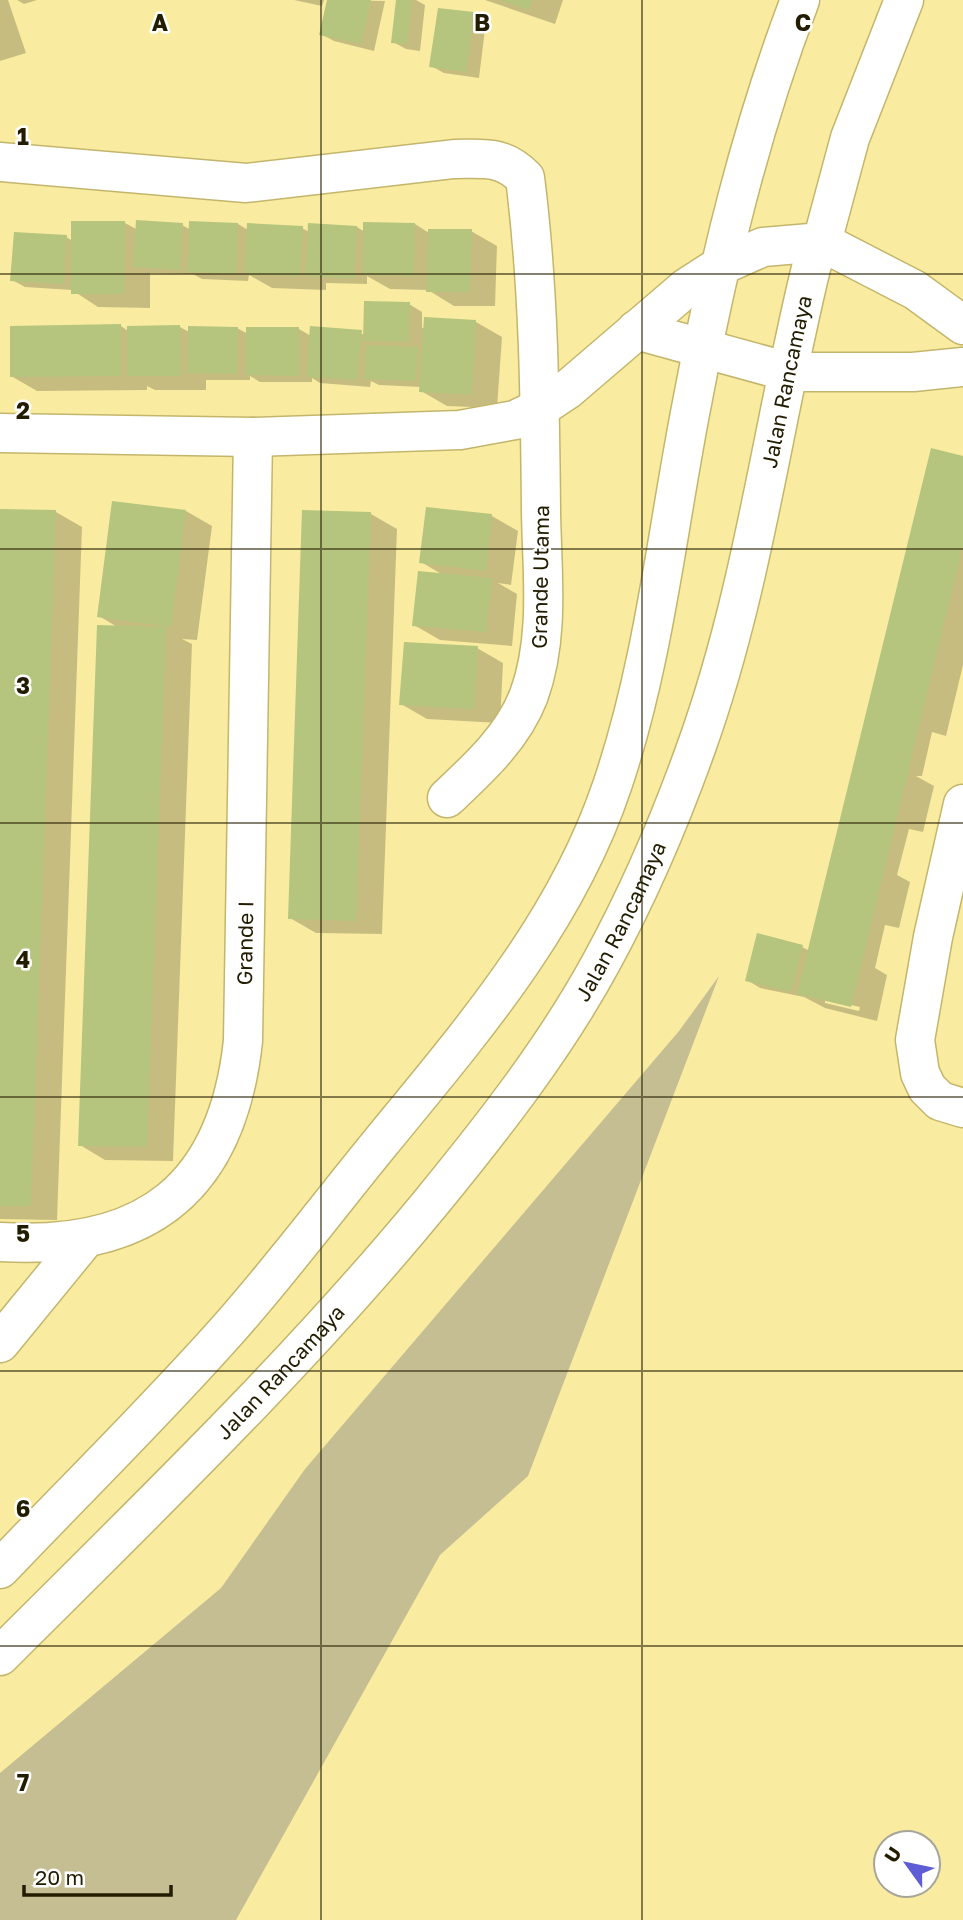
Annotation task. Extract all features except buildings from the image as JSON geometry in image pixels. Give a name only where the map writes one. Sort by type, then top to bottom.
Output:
[{"type":"street","points":[[0,1569],[228,1330],[510,982],[546,925],[592,833],[618,764],[650,633],[720,266],[750,145],[800,0]]},
{"type":"street","name":"Jalan Rancamaya","points":[[0,1656],[295,1358],[387,1256],[463,1164],[570,1015],[602,962],[643,881],[713,697],[738,618],[812,264],[822,242],[850,138],[904,0]]},
{"type":"street","name":"Grande Utama","points":[[0,162],[246,183],[454,159],[503,161],[525,178],[540,408],[543,636],[535,675],[513,727],[482,765],[447,798]]},
{"type":"street","points":[[0,433],[253,437],[460,430],[515,420],[567,390],[686,288],[720,266],[762,247],[822,242],[915,290],[963,325]]},
{"type":"street","points":[[636,330],[789,372],[913,372],[963,367]]},
{"type":"street","name":"Grande I","points":[[0,1242],[37,1244],[85,1239],[110,1233],[143,1219],[171,1200],[196,1173],[230,1116],[239,1084],[243,1041],[253,437]]},
{"type":"street","points":[[963,804],[935,925],[915,1040],[920,1073],[927,1088],[940,1101],[963,1108]]},
{"type":"street","points":[[0,1343],[85,1239]]},
{"type":"shaded area","points":[[719,976],[528,1476],[440,1555],[236,1920],[0,1920],[0,1773],[221,1588],[305,1469],[679,1031]]}]
